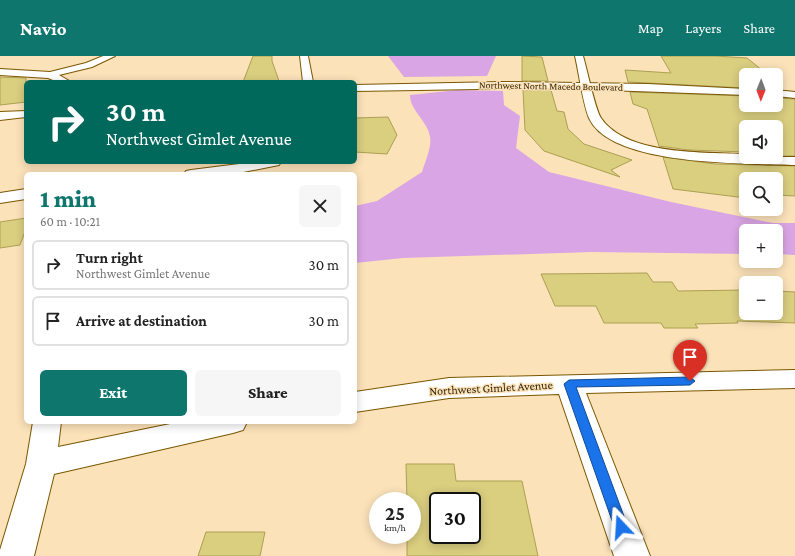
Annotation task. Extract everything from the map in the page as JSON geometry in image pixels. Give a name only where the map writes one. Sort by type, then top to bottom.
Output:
[{"type":"street","points":[[0,72],[50,75],[89,65],[111,56]]},
{"type":"street","points":[[304,56],[308,80]]},
{"type":"street","points":[[579,56],[588,85],[595,118],[609,134],[634,146],[679,155],[795,161]]},
{"type":"street","points":[[50,75],[61,80]]},
{"type":"street","name":"Northwest North Macedo Boulevard","points":[[357,88],[471,85],[588,85],[739,92]]},
{"type":"street","points":[[783,93],[795,94]]},
{"type":"street","points":[[0,116],[24,114]]},
{"type":"street","points":[[209,172],[248,168],[265,164]]},
{"type":"street","points":[[0,198],[24,194]]},
{"type":"street","name":"Northwest Gimlet Avenue","points":[[357,402],[449,388],[795,379]]},
{"type":"street","points":[[569,384],[632,556]]},
{"type":"street","points":[[16,556],[41,464],[47,424]]},
{"type":"street","points":[[41,464],[224,424]]},
{"type":"shaded area","points":[[388,56],[496,56],[487,76],[404,77]]},
{"type":"shaded area","points":[[458,90],[503,91],[504,105],[520,116],[516,148],[549,172],[671,202],[773,223],[795,223],[795,255],[783,254],[783,224],[739,224],[739,254],[592,252],[403,258],[357,263],[357,206],[377,201],[422,172],[429,150],[430,137],[429,131],[411,101],[410,95]]},
{"type":"building","points":[[253,56],[272,56],[272,61],[279,80],[244,80]]},
{"type":"building","points":[[522,56],[542,57],[548,81],[522,81]]},
{"type":"building","points":[[661,56],[716,56],[747,58],[759,68],[739,68],[739,88],[628,82],[625,70],[671,73]]},
{"type":"building","points":[[0,77],[26,78],[26,80],[24,80],[24,102],[0,105]]},
{"type":"building","points":[[523,90],[551,90],[557,111],[564,112],[568,129],[584,144],[632,160],[611,170],[620,177],[544,151],[525,130]]},
{"type":"building","points":[[630,92],[739,96],[739,112],[783,112],[783,98],[795,99],[795,156],[783,156],[783,120],[739,120],[739,152],[689,150],[659,146],[647,109],[633,104]]},
{"type":"building","points":[[388,117],[397,135],[387,154],[357,152],[357,118]]},
{"type":"building","points":[[663,157],[715,164],[795,166],[795,196],[783,195],[783,172],[739,172],[739,197],[673,189]]},
{"type":"building","points":[[24,218],[24,234],[20,245],[0,248],[0,222]]},
{"type":"building","points":[[647,273],[653,282],[672,282],[678,291],[739,290],[739,320],[783,320],[783,291],[795,292],[795,323],[737,321],[738,323],[695,324],[698,328],[664,328],[661,323],[604,323],[596,306],[555,306],[541,274]]},
{"type":"building","points":[[406,464],[454,464],[456,481],[522,481],[538,556],[407,556],[407,544],[421,544],[421,492],[407,492]]},
{"type":"building","points":[[206,532],[265,532],[260,556],[198,556]]},
{"type":"route","points":[[621,527],[569,384],[690,381]]}]
